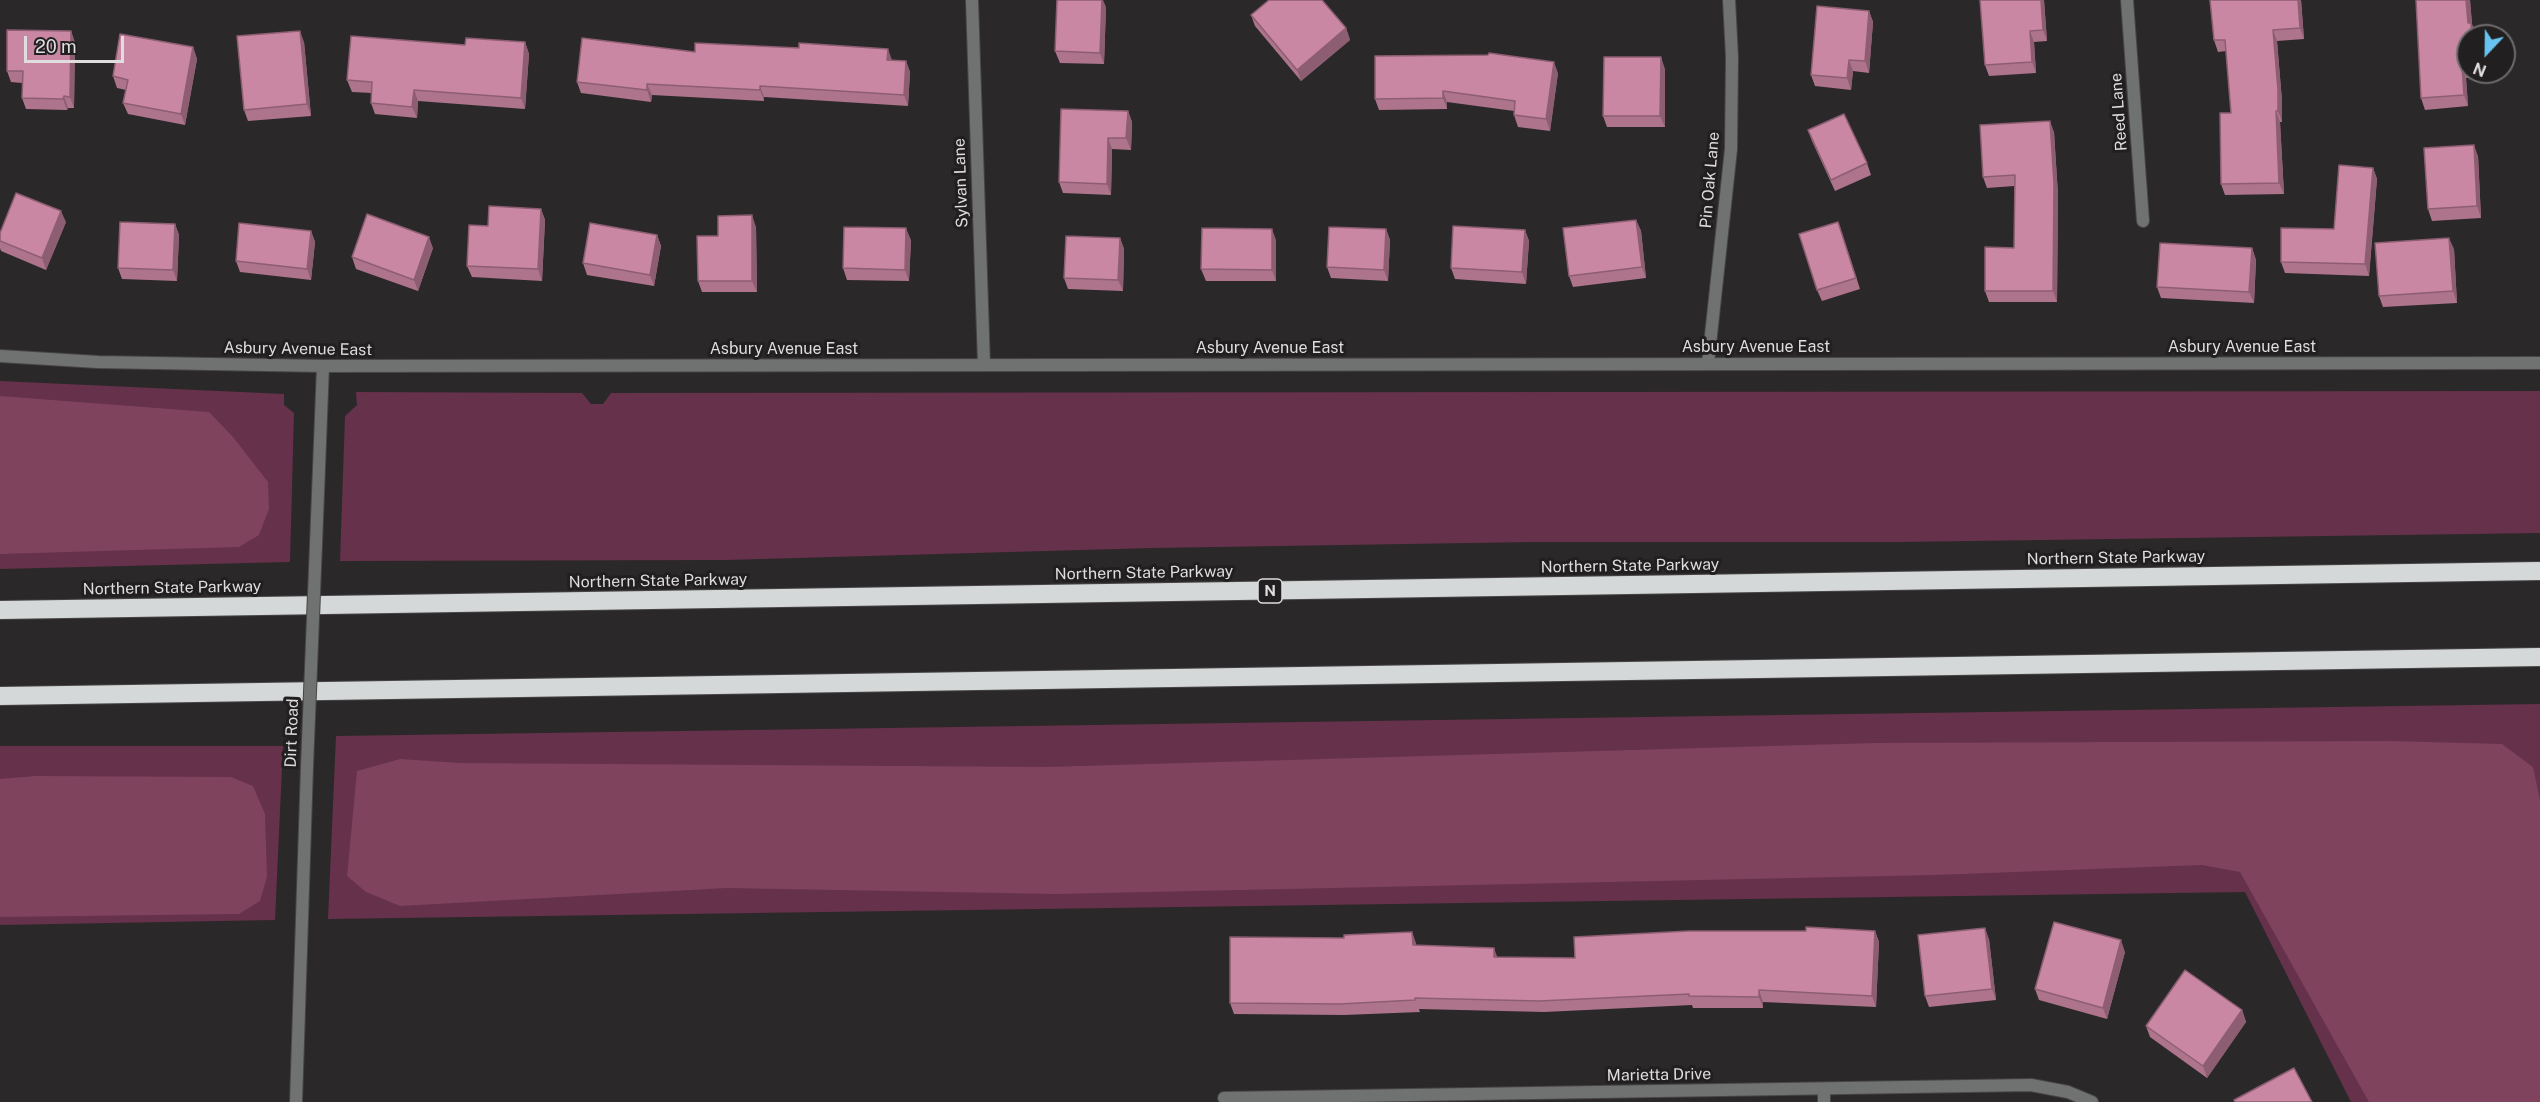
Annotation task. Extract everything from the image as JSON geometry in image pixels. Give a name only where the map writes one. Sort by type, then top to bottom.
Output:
[{"type":"highway","name":"Northern State Parkway","points":[[0,610],[2540,572]]},
{"type":"highway","points":[[0,696],[2540,657]]},
{"type":"street","name":"Sylvan Lane","points":[[972,0],[984,365]]},
{"type":"street","name":"Pin Oak Lane","points":[[1708,363],[1731,149],[1730,0]]},
{"type":"street","name":"Reed Lane","points":[[2127,0],[2143,221]]},
{"type":"street","name":"Asbury Avenue East","points":[[0,356],[98,362],[323,366],[2540,363]]},
{"type":"street","name":"Dirt Road","points":[[296,1102],[323,366]]},
{"type":"street","name":"Marietta Drive","points":[[1224,1098],[1402,1099],[2031,1085],[2068,1092],[2092,1102]]},
{"type":"street","points":[[1824,1089],[1824,1102]]},
{"type":"shaded area","points":[[0,381],[284,394],[284,405],[294,413],[290,562],[0,569]]},
{"type":"shaded area","points":[[2540,391],[2540,533],[1899,542],[1533,542],[1152,548],[726,560],[340,561],[345,416],[357,405],[356,392],[582,393],[591,404],[603,404],[611,393]]},
{"type":"shaded area","points":[[0,396],[209,412],[233,437],[268,482],[269,509],[259,535],[239,547],[0,554]]},
{"type":"shaded area","points":[[2540,704],[2540,1102],[2351,1102],[2245,892],[328,919],[336,736]]},
{"type":"shaded area","points":[[2390,741],[2502,744],[2533,767],[2540,800],[2540,1102],[2369,1102],[2240,872],[2202,865],[1934,875],[1055,894],[727,888],[400,906],[366,892],[347,876],[357,771],[400,759],[460,763],[1046,767],[1874,743]]},
{"type":"shaded area","points":[[0,746],[283,746],[275,920],[0,925]]},
{"type":"shaded area","points":[[35,776],[231,777],[253,786],[265,814],[267,877],[260,901],[239,914],[0,917],[0,779]]},
{"type":"building","points":[[1057,0],[1102,0],[1100,53],[1055,51]]},
{"type":"building","points":[[1269,0],[1322,0],[1346,28],[1297,70],[1251,15]]},
{"type":"building","points":[[1980,0],[2041,0],[2043,30],[2030,31],[2032,62],[1985,65]]},
{"type":"building","points":[[2210,0],[2298,0],[2300,28],[2273,30],[2278,90],[2278,111],[2276,111],[2279,183],[2221,184],[2220,113],[2231,113],[2225,40],[2214,40]]},
{"type":"building","points":[[2416,0],[2466,0],[2468,23],[2471,24],[2456,24],[2456,84],[2463,84],[2464,95],[2421,98]]},
{"type":"building","points":[[1817,6],[1869,11],[1865,61],[1849,60],[1847,78],[1811,75]]},
{"type":"building","points":[[7,30],[71,31],[70,97],[64,96],[63,99],[22,98],[23,71],[7,71]]},
{"type":"building","points":[[300,31],[307,104],[244,110],[237,36]]},
{"type":"building","points":[[120,34],[193,47],[181,114],[123,103],[128,80],[113,76]]},
{"type":"building","points":[[351,36],[465,45],[466,38],[525,42],[521,98],[414,90],[412,107],[371,103],[372,82],[347,80]]},
{"type":"building","points":[[582,38],[695,52],[695,43],[799,48],[799,43],[888,49],[887,60],[906,61],[904,95],[760,86],[760,90],[647,84],[647,90],[577,82]]},
{"type":"building","points":[[1489,53],[1554,62],[1546,119],[1514,115],[1515,101],[1443,91],[1443,98],[1375,99],[1375,56],[1488,55]]},
{"type":"building","points":[[1604,57],[1661,57],[1660,116],[1603,116]]},
{"type":"building","points":[[1061,109],[1128,111],[1126,138],[1108,138],[1107,184],[1059,182]]},
{"type":"building","points":[[1844,114],[1867,163],[1831,180],[1808,130]]},
{"type":"building","points":[[2050,121],[2054,184],[2053,291],[1985,291],[1985,247],[2014,248],[2015,175],[1983,177],[1980,125]]},
{"type":"building","points":[[2474,145],[2477,206],[2428,209],[2424,148]]},
{"type":"building","points":[[2339,165],[2373,168],[2365,264],[2281,262],[2281,228],[2334,229]]},
{"type":"building","points":[[16,193],[61,211],[42,258],[0,241],[0,233]]},
{"type":"building","points":[[489,206],[541,209],[538,269],[467,266],[469,225],[488,226]]},
{"type":"building","points":[[367,214],[429,237],[414,280],[352,257]]},
{"type":"building","points":[[752,215],[752,281],[698,281],[697,236],[718,236],[718,216]]},
{"type":"building","points":[[1636,220],[1642,267],[1569,276],[1563,228]]},
{"type":"building","points":[[120,222],[175,224],[173,270],[118,268]]},
{"type":"building","points":[[1838,222],[1856,278],[1817,290],[1799,234]]},
{"type":"building","points":[[239,223],[311,231],[307,269],[236,261]]},
{"type":"building","points":[[590,223],[657,235],[650,275],[583,263]]},
{"type":"building","points":[[1453,226],[1525,230],[1522,272],[1451,268]]},
{"type":"building","points":[[844,227],[906,228],[905,270],[843,268]]},
{"type":"building","points":[[1329,227],[1386,229],[1384,270],[1327,267]]},
{"type":"building","points":[[1202,228],[1272,229],[1272,270],[1201,269]]},
{"type":"building","points":[[1066,236],[1120,238],[1118,280],[1064,278]]},
{"type":"building","points":[[2449,238],[2453,291],[2379,296],[2375,243]]},
{"type":"building","points":[[2160,243],[2252,248],[2249,292],[2157,287]]},
{"type":"building","points":[[2054,922],[2121,940],[2103,1008],[2035,989]]},
{"type":"building","points":[[1806,927],[1875,931],[1872,996],[1759,990],[1759,997],[1689,996],[1689,994],[1539,1001],[1415,998],[1415,1000],[1340,1004],[1230,1003],[1230,937],[1344,938],[1344,935],[1412,932],[1413,945],[1494,948],[1494,957],[1575,958],[1574,937],[1689,931],[1806,931]]},
{"type":"building","points":[[1985,928],[1992,989],[1925,996],[1918,935]]},
{"type":"building","points":[[2185,970],[2242,1010],[2203,1066],[2146,1026]]},
{"type":"building","points":[[2294,1068],[2312,1102],[2235,1102],[2234,1100]]}]
